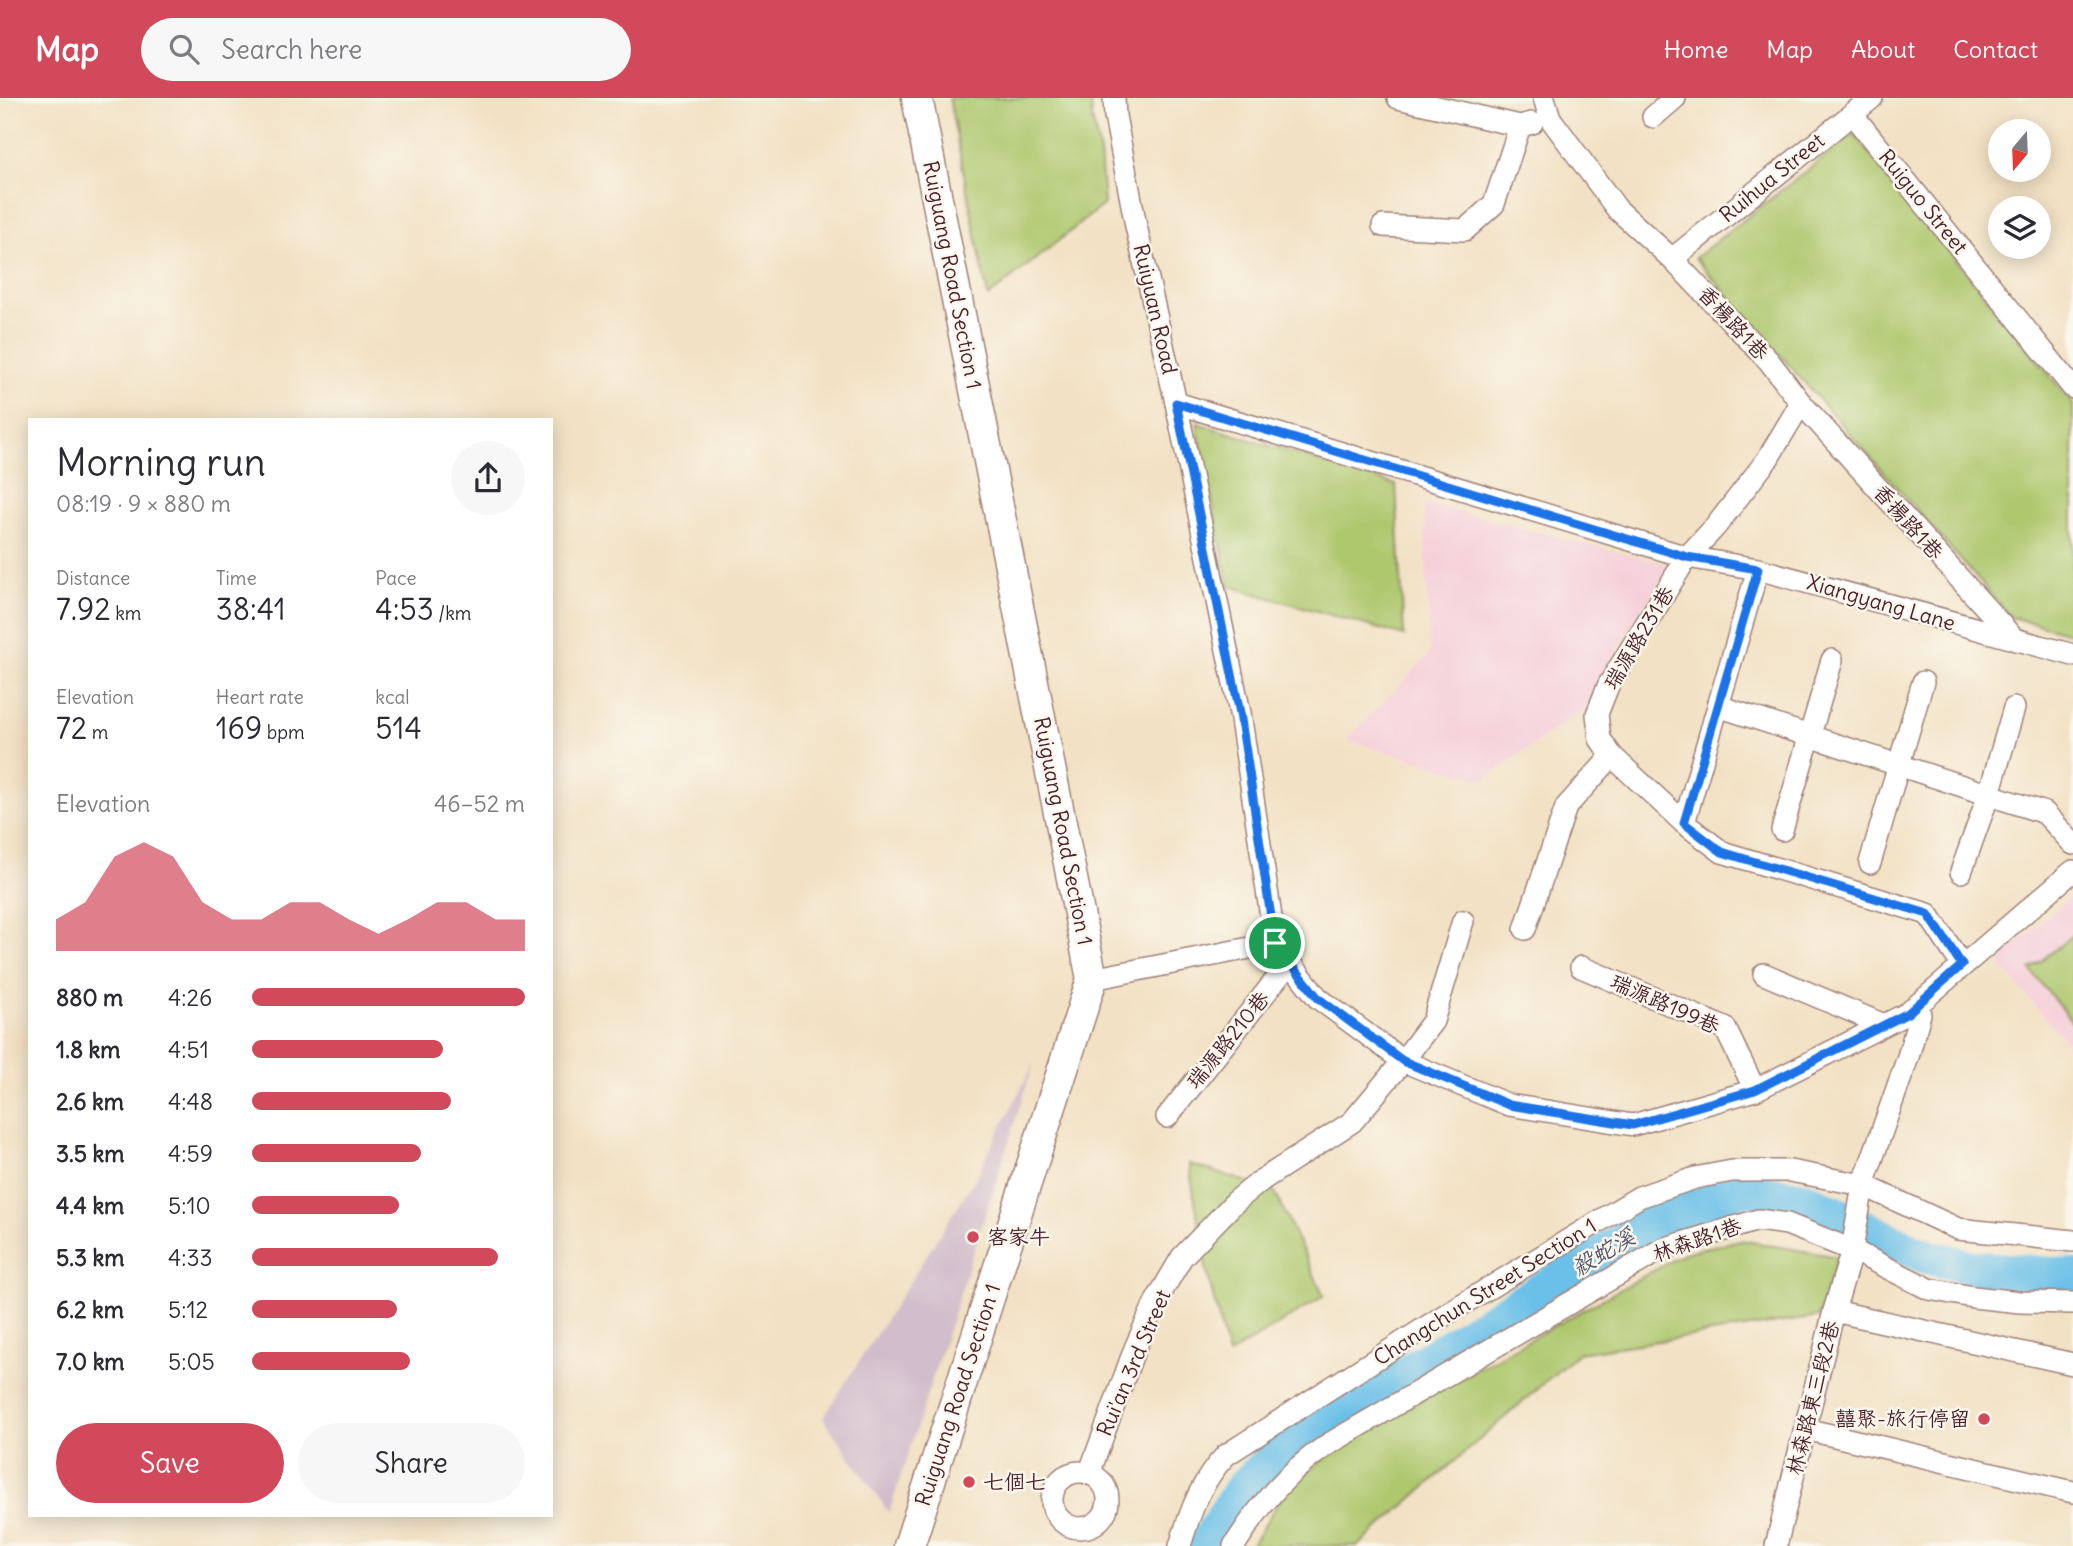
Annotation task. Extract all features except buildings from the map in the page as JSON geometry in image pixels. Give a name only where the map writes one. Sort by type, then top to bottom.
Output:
[{"type":"street","name":"Ruiguang Road Section 1","points":[[909,1546],[1092,979],[917,98]]},
{"type":"street","name":"Ruiyuan Road","points":[[1114,98],[1136,226],[1176,403],[1240,713],[1275,943],[1318,998],[1403,1061],[1509,1105],[1633,1125],[1755,1090],[1908,1013],[1962,965]]},
{"type":"street","points":[[1398,98],[1520,126]]},
{"type":"street","points":[[1653,117],[1675,98]]},
{"type":"street","name":"Ruihua Street","points":[[1672,259],[1872,98]]},
{"type":"street","points":[[1382,226],[1465,230],[1494,204],[1520,126],[1547,108]]},
{"type":"street","name":"香楊路1巷","points":[[1547,108],[1617,209],[1672,259],[1769,361],[1801,403]]},
{"type":"street","name":"Ruiguo Street","points":[[1852,114],[2073,388]]},
{"type":"street","name":"Xiangyang Lane","points":[[1176,403],[1687,557],[1758,569],[2073,655]]},
{"type":"street","points":[[1687,557],[1716,526],[1767,460],[1801,403]]},
{"type":"street","name":"香揚路1巷","points":[[1801,403],[2015,640]]},
{"type":"street","name":"瑞源路231巷","points":[[1687,557],[1608,686],[1598,714],[1600,739],[1612,756],[1684,823],[1722,852],[1928,914],[1962,965]]},
{"type":"street","points":[[1684,823],[1758,569]]},
{"type":"street","points":[[1782,830],[1832,660]]},
{"type":"street","points":[[1870,863],[1923,682]]},
{"type":"street","points":[[1718,706],[2045,813],[2073,844]]},
{"type":"street","points":[[1962,872],[1989,794],[2014,708]]},
{"type":"street","points":[[1525,929],[1566,807],[1612,756]]},
{"type":"street","points":[[1962,965],[2073,871]]},
{"type":"street","name":"Rui'an 3rd Street","points":[[1089,1474],[1154,1303],[1182,1258],[1235,1202],[1262,1180],[1352,1122],[1403,1061],[1433,1021],[1463,921]]},
{"type":"street","points":[[1092,979],[1275,943]]},
{"type":"street","name":"瑞源路210巷","points":[[1167,1117],[1290,962]]},
{"type":"street","name":"瑞源路199巷","points":[[1581,967],[1726,1028],[1755,1090]]},
{"type":"street","points":[[1765,975],[1884,1025]]},
{"type":"street","name":"林森路東三段2巷","points":[[1776,1546],[1834,1311],[1852,1250],[1863,1185],[1908,1057],[1920,1014]]},
{"type":"street","name":"Changchun Street Section 1","points":[[1180,1546],[1201,1488],[1226,1455],[1448,1313],[1639,1197],[1695,1178],[1732,1171],[1790,1171],[1863,1185],[1958,1229],[2073,1241]]},
{"type":"street","name":"林森路1巷","points":[[1234,1546],[1275,1488],[1297,1466],[1327,1445],[1662,1249],[1758,1220],[1787,1224],[1852,1250],[1929,1289],[2020,1302],[2073,1303]]},
{"type":"street","points":[[1834,1311],[2073,1364]]},
{"type":"street","points":[[1805,1429],[2073,1492]]},
{"type":"shaded area","points":[[1424,503],[1670,565],[1598,681],[1588,706],[1484,780],[1346,740],[1430,654]]},
{"type":"shaded area","points":[[2073,894],[2073,1050],[2001,966],[2002,957]]},
{"type":"shaded area","points":[[1034,1063],[889,1513],[823,1418],[975,1179]]},
{"type":"green space","points":[[949,98],[1091,98],[1092,118],[1100,153],[1104,204],[988,297]]},
{"type":"green space","points":[[1854,134],[2073,404],[2073,634],[2011,617],[1695,258]]},
{"type":"green space","points":[[1197,423],[1396,485],[1404,636],[1229,586]]},
{"type":"green space","points":[[2073,935],[2073,1023],[2030,970]]},
{"type":"green space","points":[[1189,1164],[1274,1190],[1324,1296],[1228,1355],[1206,1268]]},
{"type":"green space","points":[[1740,1240],[1838,1257],[1818,1317],[1578,1353],[1358,1546],[1251,1546],[1296,1480],[1360,1434],[1687,1252]]},
{"type":"waterway","name":"殺蛇溪","points":[[1205,1546],[1240,1490],[1281,1449],[1653,1221],[1744,1188],[1806,1199],[1924,1256],[1975,1268],[2073,1276]]},
{"type":"place","name":"客家牛","points":[[973,1237]]},
{"type":"place","name":"囍聚-旅行停留","points":[[1984,1419]]},
{"type":"place","name":"七個七","points":[[969,1482]]},
{"type":"route","points":[[1176,403],[1687,557],[1758,569],[1684,823],[1722,852],[1928,914],[1962,965],[1908,1013],[1755,1090],[1633,1125],[1509,1105],[1403,1061],[1318,998],[1275,943],[1240,713],[1176,403]]}]
